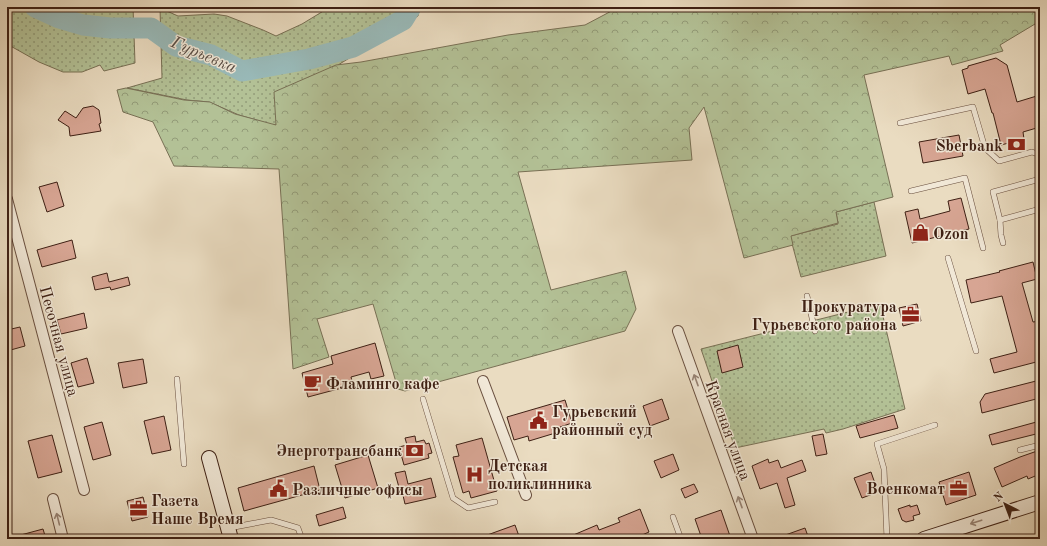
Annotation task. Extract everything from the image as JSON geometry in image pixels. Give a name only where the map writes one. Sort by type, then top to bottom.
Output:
[{"type":"street","name":"Песочная улица","points":[[7,199],[84,490]]},
{"type":"street","name":"Красная улица","points":[[678,331],[753,539]]},
{"type":"street","points":[[483,381],[526,495]]},
{"type":"street","points":[[209,458],[230,534]]},
{"type":"street","points":[[53,499],[63,539]]},
{"type":"street","points":[[924,539],[1040,502]]},
{"type":"lane","points":[[900,123],[973,107],[985,148],[999,161],[1032,152],[1040,155]]},
{"type":"lane","points":[[911,191],[965,178],[983,248]]},
{"type":"lane","points":[[1003,243],[1000,220],[993,192],[1040,179]]},
{"type":"lane","points":[[1000,220],[1040,209]]},
{"type":"lane","points":[[948,258],[976,351]]},
{"type":"lane","points":[[808,296],[815,332]]},
{"type":"lane","points":[[177,379],[184,464]]},
{"type":"lane","points":[[423,399],[453,498],[468,508],[495,502]]},
{"type":"lane","points":[[887,539],[884,469],[877,444],[935,425]]},
{"type":"lane","points":[[1020,450],[1040,444]]},
{"type":"lane","points":[[673,517],[681,539]]},
{"type":"lane","points":[[230,534],[271,520],[298,528],[302,539]]},
{"type":"green space","points":[[7,7],[133,7],[135,63],[104,71],[100,65],[82,72],[63,72],[39,62],[7,44]]},
{"type":"green space","points":[[330,7],[419,7],[418,16],[338,65],[277,124],[273,125],[239,115],[209,102],[187,100],[127,88],[162,78],[160,8],[178,16],[214,14],[227,16],[276,36],[302,24]]},
{"type":"green space","points":[[619,7],[1040,7],[1040,21],[1000,45],[1003,51],[952,65],[949,56],[864,75],[893,197],[836,212],[838,223],[791,236],[793,245],[744,258],[704,107],[689,128],[692,160],[518,172],[551,290],[626,271],[636,309],[625,331],[405,391],[398,389],[373,304],[317,319],[329,357],[293,369],[279,169],[174,166],[153,122],[123,112],[117,90],[126,88],[184,100],[210,102],[235,114],[276,125],[274,92],[336,65],[361,62],[508,35],[585,25]]},
{"type":"green space","points":[[874,202],[886,256],[801,277],[790,236],[838,224],[836,212]]},
{"type":"green space","points":[[880,304],[905,409],[826,433],[824,429],[735,448],[701,349]]},
{"type":"building","points":[[996,58],[1007,65],[1017,102],[1040,95],[1040,127],[1023,132],[1024,139],[1001,145],[985,89],[968,94],[962,70],[968,68],[968,66]]},
{"type":"building","points":[[93,106],[99,110],[101,123],[99,124],[101,131],[70,136],[69,127],[58,120],[65,111],[76,118],[83,108]]},
{"type":"building","points":[[959,135],[963,156],[923,163],[919,142]]},
{"type":"building","points":[[57,182],[64,206],[47,212],[39,187]]},
{"type":"building","points":[[961,198],[969,229],[912,243],[905,212],[918,209],[920,219],[950,211],[948,201]]},
{"type":"building","points":[[72,240],[76,258],[42,267],[37,250]]},
{"type":"building","points":[[1033,262],[1037,279],[1022,283],[1033,322],[1040,321],[1040,361],[994,373],[990,359],[1017,352],[1002,296],[971,303],[966,280]]},
{"type":"building","points":[[107,273],[109,282],[128,277],[130,285],[111,290],[110,287],[95,290],[92,277]]},
{"type":"building","name":"Прокуратура Гурьевского района","points":[[917,304],[921,321],[903,326],[899,308]]},
{"type":"building","points":[[84,313],[87,328],[61,334],[57,320]]},
{"type":"building","points":[[20,327],[25,346],[7,351],[7,330]]},
{"type":"building","points":[[375,343],[384,376],[371,379],[369,372],[351,377],[353,385],[308,397],[302,373],[333,364],[331,356]]},
{"type":"building","points":[[738,345],[743,367],[722,373],[717,351]]},
{"type":"building","points":[[87,358],[94,383],[78,387],[71,363]]},
{"type":"building","points":[[143,359],[147,383],[123,388],[118,363]]},
{"type":"building","points":[[1040,380],[1040,398],[982,413],[980,402],[985,394]]},
{"type":"building","points":[[662,399],[669,419],[650,426],[643,406]]},
{"type":"building","name":"Гурьевский районный суд","points":[[565,400],[572,423],[560,427],[562,431],[529,441],[528,436],[514,440],[507,417]]},
{"type":"building","points":[[894,415],[898,428],[860,438],[856,426]]},
{"type":"building","points":[[164,416],[171,450],[152,454],[144,421]]},
{"type":"building","points":[[1040,421],[1040,433],[992,445],[989,435]]},
{"type":"building","points":[[102,422],[111,455],[93,460],[84,427]]},
{"type":"building","points":[[823,434],[827,454],[816,456],[812,436]]},
{"type":"building","points":[[52,435],[62,472],[38,478],[28,441]]},
{"type":"building","name":"Энерготрансбанк","points":[[415,436],[416,442],[424,440],[426,444],[429,443],[432,453],[428,454],[429,458],[404,465],[399,447],[407,445],[405,438]]},
{"type":"building","name":"Детская поликлинника","points":[[482,438],[497,491],[471,498],[469,491],[463,493],[453,457],[459,456],[456,445]]},
{"type":"building","points":[[1040,450],[1040,474],[1028,479],[1027,476],[1002,487],[994,468]]},
{"type":"building","points":[[673,454],[679,470],[661,478],[654,461]]},
{"type":"building","points":[[368,455],[378,488],[345,498],[335,465]]},
{"type":"building","points":[[768,459],[769,463],[778,460],[781,468],[802,460],[806,471],[787,478],[795,505],[785,508],[777,483],[760,489],[752,466]]},
{"type":"building","name":"Различные офисы","points":[[314,466],[320,490],[244,511],[238,488]]},
{"type":"building","points":[[405,471],[408,484],[431,478],[436,497],[405,504],[395,473]]},
{"type":"building","points":[[871,472],[878,492],[862,498],[854,478]]},
{"type":"building","name":"Военкомат","points":[[969,472],[976,495],[946,505],[939,482]]},
{"type":"building","points":[[694,484],[698,492],[685,498],[681,489]]},
{"type":"building","name":"Газета Наше Время","points":[[143,497],[148,517],[132,521],[127,501]]},
{"type":"building","points":[[910,505],[910,507],[917,505],[920,514],[913,516],[914,520],[906,522],[902,520],[898,509]]},
{"type":"building","points":[[343,507],[346,518],[319,526],[316,515]]},
{"type":"building","points":[[640,509],[649,532],[633,539],[564,539],[597,525],[599,530],[620,522],[618,518]]},
{"type":"building","points":[[721,510],[731,539],[702,539],[695,519]]},
{"type":"building","points":[[515,525],[520,539],[479,539],[479,538]]},
{"type":"building","points":[[805,528],[809,539],[777,538]]},
{"type":"building","points":[[43,529],[46,539],[17,539],[17,536]]},
{"type":"waterway","name":"Гурьевка","points":[[35,7],[59,18],[83,25],[110,28],[151,28],[176,46],[211,55],[242,71],[309,59],[353,47],[403,20],[411,7]]},
{"type":"place","name":"Sberbank","points":[[1016,145]]},
{"type":"place","name":"Ozon","points":[[920,233]]},
{"type":"place","name":"Прокуратура Гурьевского района","points":[[910,315]]},
{"type":"place","name":"Фламинго кафе","points":[[313,383]]},
{"type":"place","name":"Гурьевский районный суд","points":[[539,420]]},
{"type":"place","name":"Энерготрансбанк","points":[[415,450]]},
{"type":"place","name":"Детская поликлинника","points":[[475,474]]},
{"type":"place","name":"Военкомат","points":[[958,488]]},
{"type":"place","name":"Различные офисы","points":[[279,489]]},
{"type":"place","name":"Газета Наше Время","points":[[138,509]]}]
